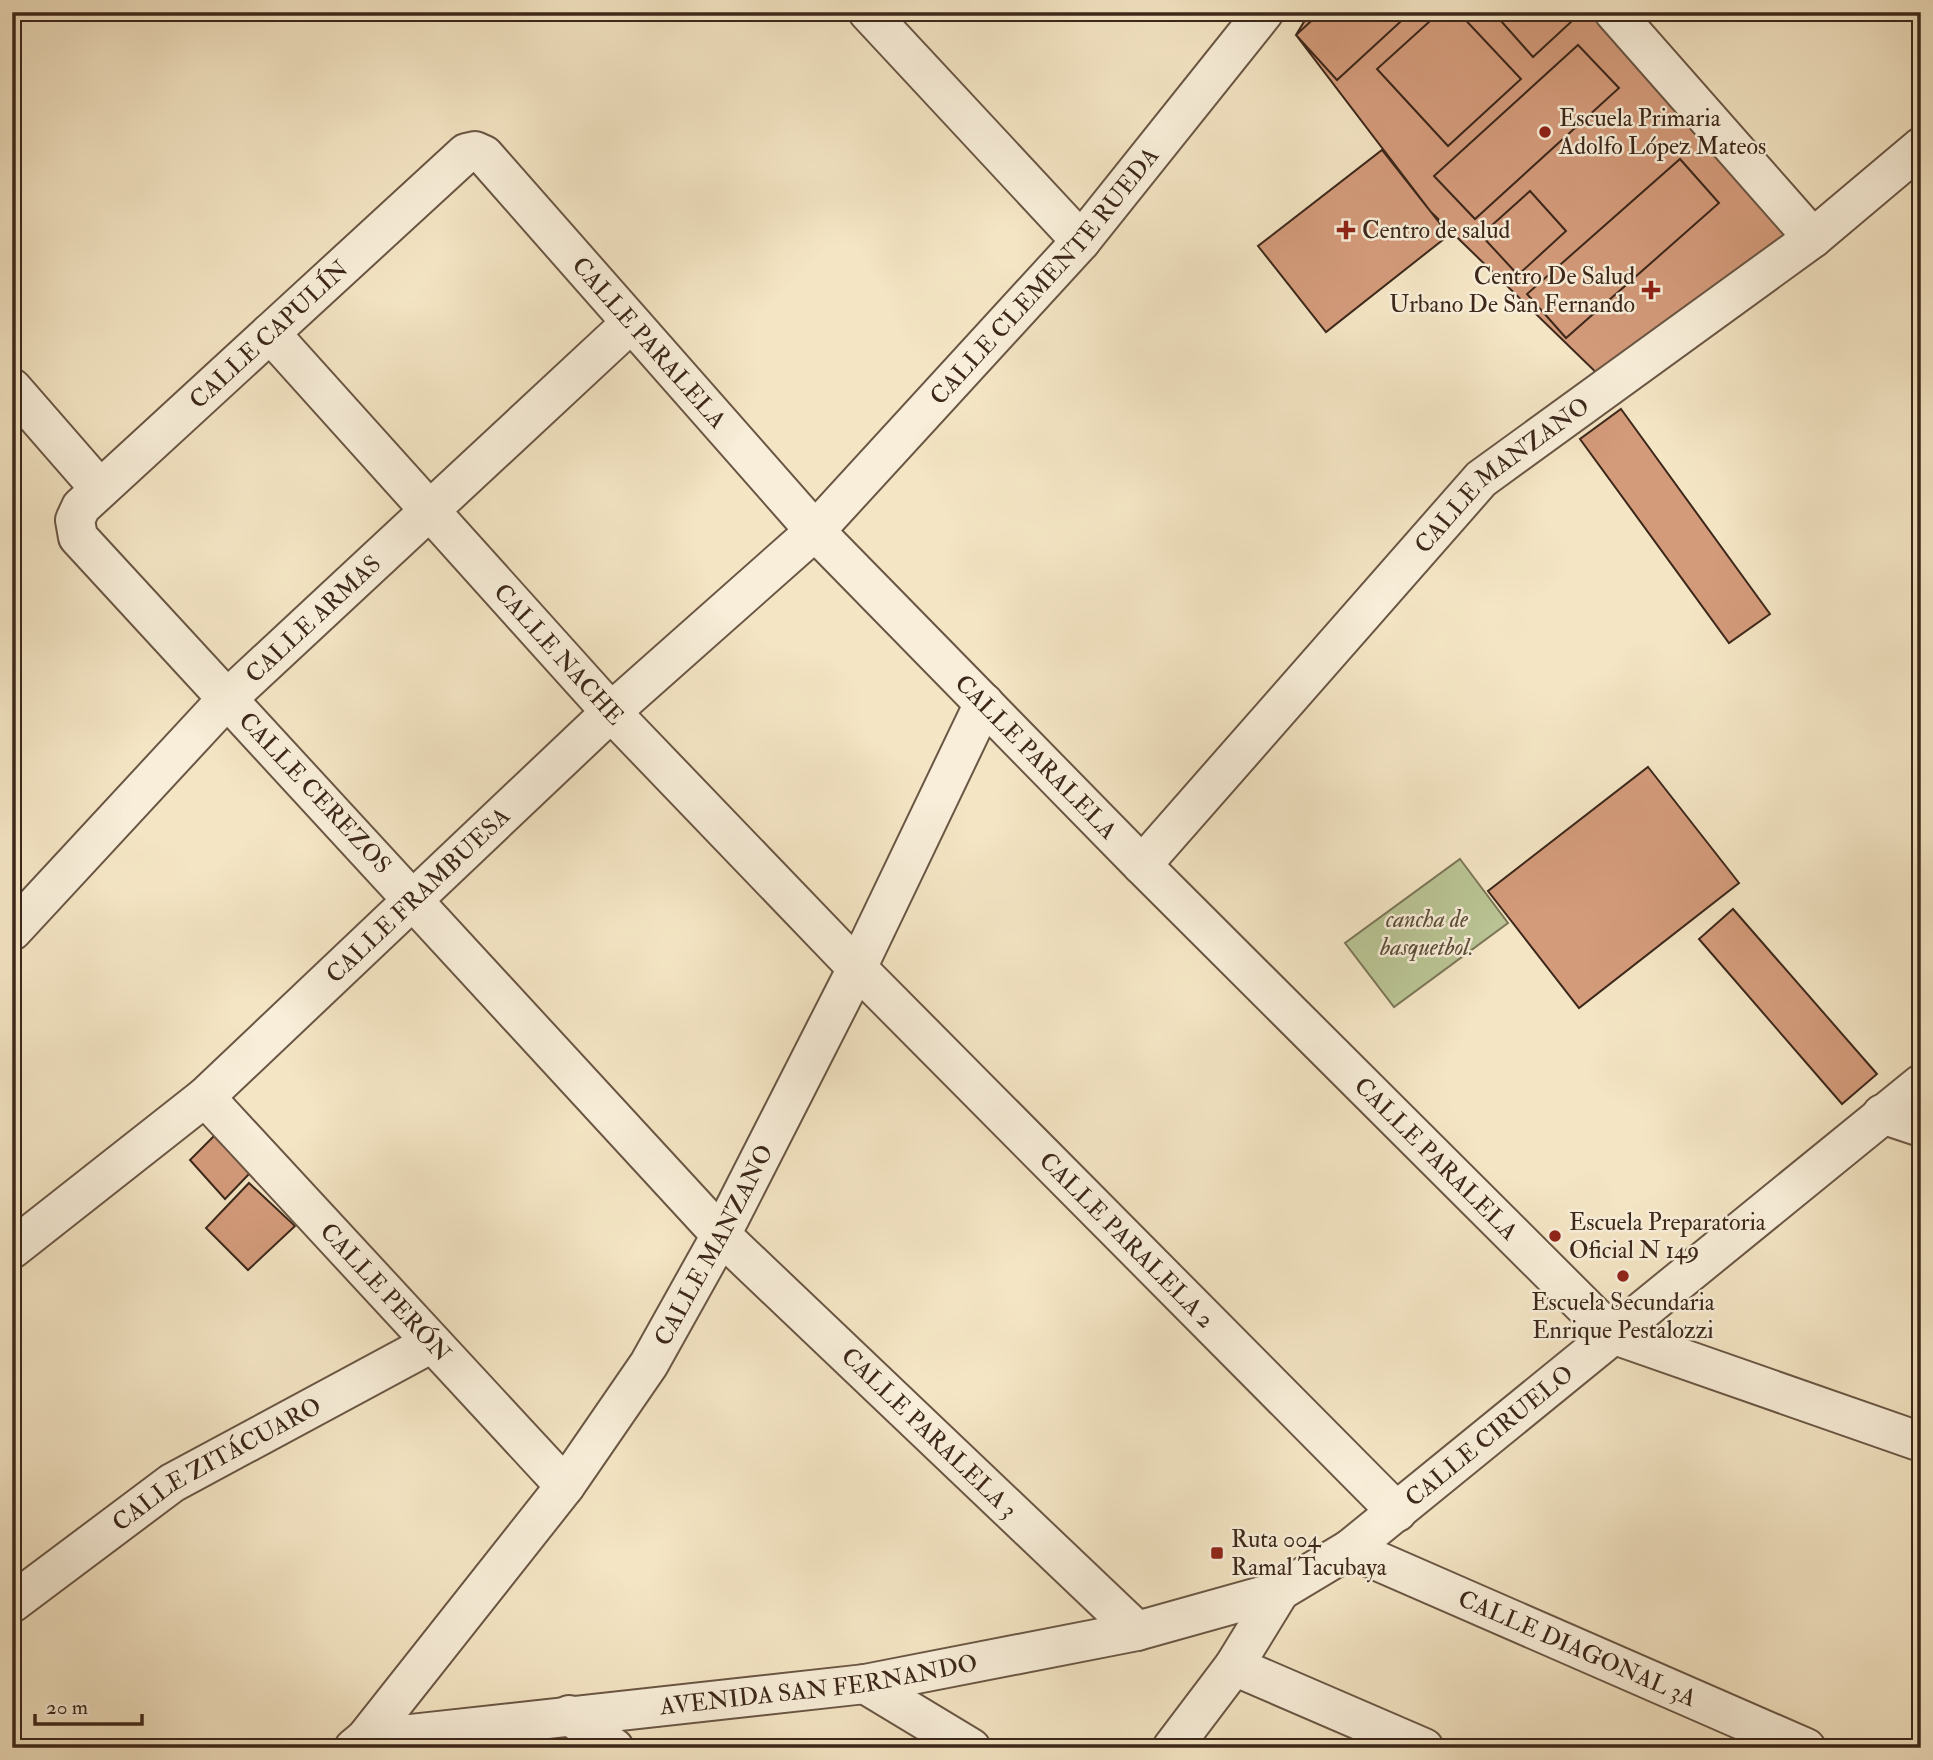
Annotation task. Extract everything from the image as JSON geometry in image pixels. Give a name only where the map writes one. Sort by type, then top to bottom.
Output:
[{"type":"street","points":[[868,12],[1081,241]]},
{"type":"street","name":"CALLE CLEMENTE RUEDA","points":[[816,531],[1081,241],[1262,13]]},
{"type":"street","points":[[1627,17],[1813,238]]},
{"type":"street","name":"CALLE MANZANO","points":[[1142,865],[1481,479],[1813,238],[1921,147]]},
{"type":"street","name":"CALLE CAPULÍN","points":[[78,537],[75,520],[100,489],[466,153],[475,151],[484,155]]},
{"type":"street","name":"CALLE PARALELA","points":[[484,155],[816,531],[1142,865],[1612,1334]]},
{"type":"street","name":"CALLE ARMAS","points":[[12,931],[227,699],[631,323]]},
{"type":"street","name":"CALLE NACHE","points":[[270,333],[611,712],[857,968]]},
{"type":"street","points":[[12,388],[100,489]]},
{"type":"street","name":"CALLE FRAMBUESA","points":[[12,1250],[205,1097],[611,712],[816,531]]},
{"type":"street","name":"CALLE CEREZOS","points":[[78,537],[721,1235]]},
{"type":"street","name":"CALLE MANZANO","points":[[359,1744],[565,1486],[649,1364],[721,1235],[857,968],[984,704]]},
{"type":"street","name":"CALLE PARALELA 2","points":[[857,968],[1397,1512]]},
{"type":"street","name":"CALLE CIRUELO","points":[[1280,1591],[1350,1549],[1397,1512],[1921,1084]]},
{"type":"street","name":"CALLE PERÓN","points":[[205,1097],[565,1486]]},
{"type":"street","points":[[1882,1114],[1921,1127]]},
{"type":"street","name":"CALLE PARALELA 3","points":[[721,1235],[1137,1630]]},
{"type":"street","points":[[1612,1334],[1921,1442]]},
{"type":"street","name":"CALLE ZITÁCUARO","points":[[12,1604],[172,1483],[432,1343]]},
{"type":"street","name":"CALLE DIAGONAL 3A","points":[[1350,1549],[1806,1748]]},
{"type":"street","points":[[1172,1748],[1234,1666],[1280,1591]]},
{"type":"street","name":"AVENIDA SAN FERNANDO","points":[[359,1744],[569,1715],[865,1684],[1137,1630],[1280,1591]]},
{"type":"street","points":[[1234,1666],[1424,1748]]},
{"type":"street","points":[[865,1684],[971,1748]]},
{"type":"street","points":[[569,1715],[614,1748]]},
{"type":"green space","name":"cancha de basquetbol.","points":[[1460,859],[1508,923],[1394,1007],[1345,943]]},
{"type":"building","name":"Escuela Primaria Adolfo López Mateos","points":[[1310,12],[1609,12],[1813,238],[1610,386],[1431,212],[1296,35]]},
{"type":"building","points":[[1321,12],[1411,12],[1337,80],[1296,35]]},
{"type":"building","points":[[1440,12],[1458,12],[1521,79],[1448,146],[1377,69]]},
{"type":"building","points":[[1493,12],[1562,12],[1571,22],[1533,57]]},
{"type":"building","points":[[1578,45],[1619,88],[1475,219],[1434,176]]},
{"type":"building","name":"Centro de salud","points":[[1382,150],[1449,235],[1326,332],[1258,246]]},
{"type":"building","points":[[1680,159],[1719,203],[1566,338],[1527,294]]},
{"type":"building","points":[[1530,191],[1566,231],[1518,275],[1481,235]]},
{"type":"building","points":[[1621,409],[1770,614],[1729,643],[1580,439]]},
{"type":"building","points":[[1648,767],[1739,883],[1579,1008],[1488,891]]},
{"type":"building","points":[[1733,909],[1877,1074],[1842,1104],[1699,939]]},
{"type":"building","points":[[214,1136],[250,1173],[225,1199],[190,1160]]},
{"type":"building","points":[[249,1183],[295,1226],[248,1270],[206,1228]]},
{"type":"place","name":"Escuela Primaria Adolfo López Mateos","points":[[1545,132]]},
{"type":"place","name":"Centro de salud","points":[[1346,230]]},
{"type":"place","name":"Centro De Salud Urbano De San Fernando","points":[[1651,290]]},
{"type":"place","name":"Escuela Preparatoria Oficial N 149","points":[[1555,1236]]},
{"type":"place","name":"Escuela Secundaria Enrique Pestalozzi","points":[[1623,1276]]},
{"type":"place","name":"Ruta 004 Ramal Tacubaya","points":[[1217,1553]]}]
